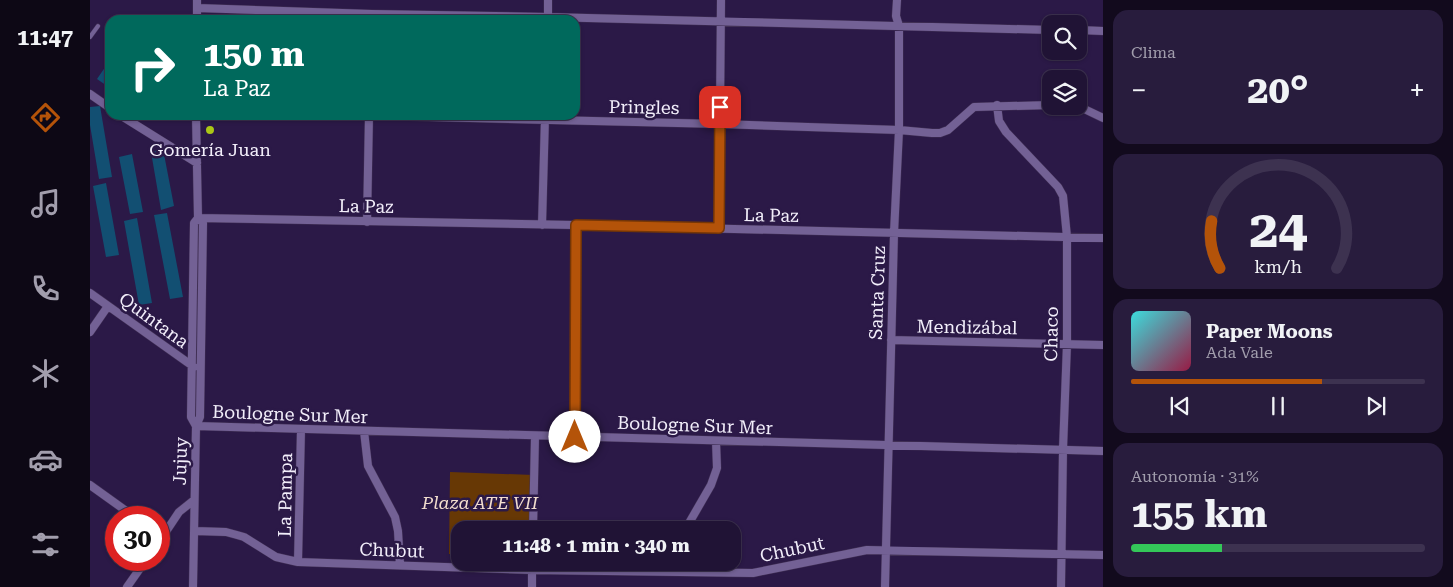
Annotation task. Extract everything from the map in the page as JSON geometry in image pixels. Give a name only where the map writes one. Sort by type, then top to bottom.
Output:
[{"type":"street","points":[[548,0],[548,15]]},
{"type":"street","points":[[719,228],[722,0]]},
{"type":"street","name":"Santa Cruz","points":[[885,587],[894,233],[900,130],[897,0]]},
{"type":"street","points":[[197,4],[345,15]]},
{"type":"street","points":[[580,19],[1042,30]]},
{"type":"street","points":[[1087,30],[1103,31]]},
{"type":"street","points":[[90,94],[105,104]]},
{"type":"street","name":"Chaco","points":[[997,105],[999,121],[1006,132],[1058,187],[1063,196],[1067,237],[1067,344],[1061,587]]},
{"type":"street","name":"Pringles","points":[[580,118],[940,133],[948,130],[974,107],[1042,105]]},
{"type":"street","points":[[1087,110],[1103,118]]},
{"type":"street","points":[[128,120],[197,163]]},
{"type":"street","points":[[196,120],[198,218],[194,223],[191,365],[191,416],[196,426]]},
{"type":"street","points":[[367,222],[369,120]]},
{"type":"street","points":[[542,225],[545,120]]},
{"type":"street","points":[[196,426],[200,417],[203,223],[198,218]]},
{"type":"street","name":"La Paz","points":[[198,218],[719,228],[1103,238]]},
{"type":"street","points":[[575,437],[576,225]]},
{"type":"street","name":"Quintana","points":[[90,293],[200,371]]},
{"type":"street","points":[[90,332],[108,306]]},
{"type":"street","name":"Mendizábal","points":[[891,340],[1103,345]]},
{"type":"street","name":"Boulogne Sur Mer","points":[[196,426],[1103,451]]},
{"type":"street","name":"Jujuy","points":[[193,587],[196,426]]},
{"type":"street","name":"La Pampa","points":[[298,562],[301,429]]},
{"type":"street","points":[[364,431],[368,466],[395,517],[398,531],[400,565]]},
{"type":"street","points":[[533,521],[535,436]]},
{"type":"street","points":[[690,521],[711,485],[717,468],[716,441]]},
{"type":"street","points":[[90,485],[119,506]]},
{"type":"street","points":[[170,524],[179,512],[194,500]]},
{"type":"street","name":"Chubut","points":[[194,531],[226,532],[238,535],[276,557],[298,562],[451,565]]},
{"type":"street","name":"Chubut","points":[[652,571],[753,573],[867,550],[1103,555]]},
{"type":"street","points":[[127,587],[138,571]]},
{"type":"street","points":[[532,571],[532,587]]},
{"type":"lane","points":[[90,37],[98,26]]},
{"type":"green space","name":"Plaza ATE VII","points":[[450,472],[534,475],[533,521],[451,521],[451,554],[449,554]]},
{"type":"building","points":[[105,67],[105,85],[97,79]]},
{"type":"building","points":[[100,106],[112,177],[99,179],[90,125],[90,107]]},
{"type":"building","points":[[163,149],[174,206],[161,210],[151,152]]},
{"type":"building","points":[[132,154],[143,212],[130,214],[119,157]]},
{"type":"building","points":[[106,183],[119,255],[106,257],[93,186]]},
{"type":"building","points":[[167,213],[183,297],[170,299],[154,215]]},
{"type":"building","points":[[137,218],[152,303],[139,305],[124,221]]},
{"type":"place","name":"Gomería Juan","points":[[210,130]]},
{"type":"route","points":[[575,437],[576,225],[719,228],[720,107]]}]
